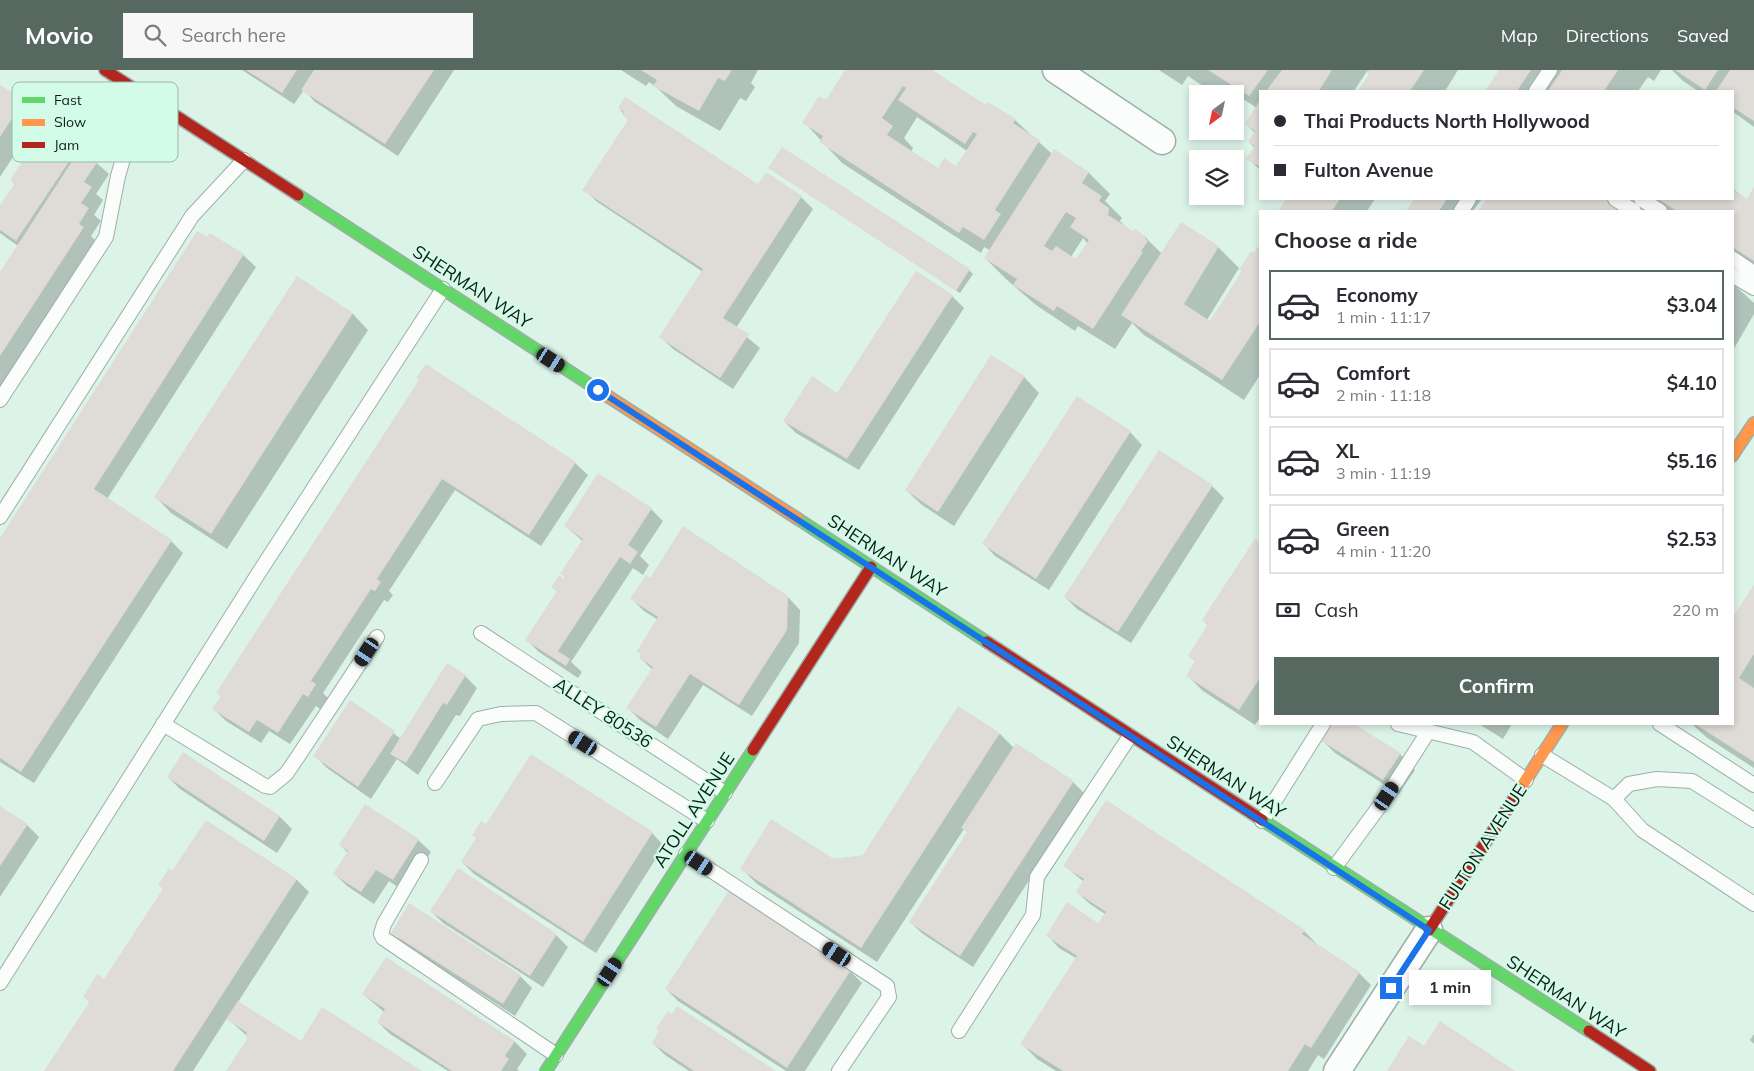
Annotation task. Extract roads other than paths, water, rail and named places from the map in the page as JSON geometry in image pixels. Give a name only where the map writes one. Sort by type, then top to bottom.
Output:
[{"type":"main road","name":"SHERMAN WAY","points":[[105,70],[124,82]]},
{"type":"main road","name":"SHERMAN WAY","points":[[178,117],[1642,1069]]},
{"type":"main road","points":[[1734,453],[1754,423]]},
{"type":"main road","name":"ATOLL AVENUE","points":[[546,1071],[871,567]]},
{"type":"main road","name":"FULTON AVENUE","points":[[1429,930],[1561,725]]},
{"type":"street","points":[[1056,70],[1162,141]]},
{"type":"street","name":"FULTON AVENUE","points":[[1337,1071],[1429,930]]},
{"type":"lane","points":[[1537,90],[1550,70]]},
{"type":"lane","points":[[0,517],[192,216],[244,160]]},
{"type":"lane","points":[[0,400],[106,237],[122,162]]},
{"type":"lane","points":[[1617,200],[1632,210]]},
{"type":"lane","points":[[1643,200],[1658,210]]},
{"type":"lane","points":[[1734,259],[1754,272]]},
{"type":"lane","points":[[1734,276],[1754,288]]},
{"type":"lane","points":[[0,983],[163,724],[443,289]]},
{"type":"lane","name":"ALLEY 80536","points":[[482,633],[725,793]]},
{"type":"lane","points":[[163,724],[257,782],[270,787],[286,774],[377,637]]},
{"type":"lane","points":[[435,783],[478,719],[501,714],[536,713],[707,821]]},
{"type":"lane","points":[[1262,821],[1322,725]]},
{"type":"lane","points":[[1402,725],[1473,742],[1526,780]]},
{"type":"lane","points":[[1662,725],[1754,785]]},
{"type":"lane","points":[[1334,868],[1387,796],[1428,732]]},
{"type":"lane","points":[[959,1031],[1033,916],[1037,877],[1130,736]]},
{"type":"lane","points":[[1542,755],[1614,799],[1642,830],[1754,904]]},
{"type":"lane","points":[[1614,799],[1629,784],[1657,779],[1692,782],[1754,820]]},
{"type":"lane","points":[[686,854],[887,986],[889,997],[839,1071]]},
{"type":"lane","points":[[421,860],[384,924],[381,934],[383,938],[556,1056]]}]
